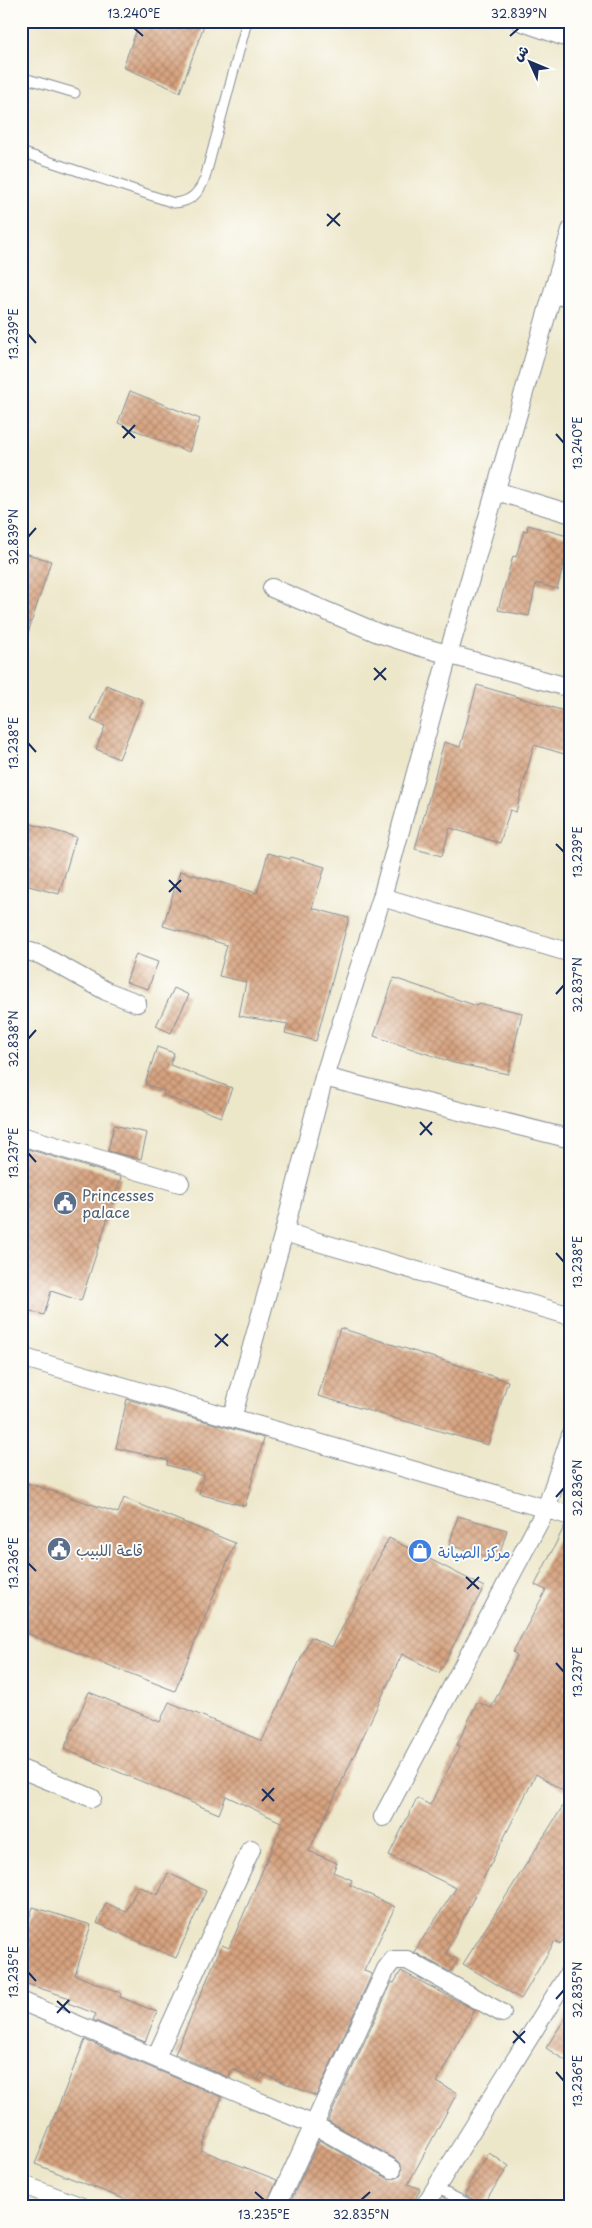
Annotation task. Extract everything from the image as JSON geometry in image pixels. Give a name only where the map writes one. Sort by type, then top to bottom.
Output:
[{"type":"street","points":[[520,21],[571,38]]},
{"type":"street","points":[[232,1418],[284,1232],[324,1077],[382,897],[448,655],[571,230]]},
{"type":"street","points":[[553,293],[571,298]]},
{"type":"street","points":[[496,491],[571,514]]},
{"type":"street","points":[[272,588],[378,633],[448,655],[571,688]]},
{"type":"street","points":[[382,897],[571,953]]},
{"type":"street","points":[[21,948],[53,961],[106,991],[137,1003]]},
{"type":"street","points":[[324,1077],[571,1139]]},
{"type":"street","points":[[21,1136],[180,1183]]},
{"type":"street","points":[[284,1232],[571,1316]]},
{"type":"street","points":[[21,1357],[571,1516]]},
{"type":"street","points":[[383,1817],[546,1509],[571,1435]]},
{"type":"street","points":[[21,1769],[92,1798]]},
{"type":"street","points":[[156,2057],[251,1849]]},
{"type":"street","points":[[276,2207],[386,1969],[393,1960],[407,1960],[502,2013]]},
{"type":"street","points":[[424,2207],[571,1970]]},
{"type":"street","points":[[21,2001],[314,2125],[392,2169]]},
{"type":"street","points":[[21,2184],[82,2207]]},
{"type":"lane","points":[[21,152],[174,203],[192,198],[199,192],[205,178],[246,25]]},
{"type":"lane","points":[[21,77],[75,93]]},
{"type":"lane","points":[[436,2188],[475,2207]]},
{"type":"building","points":[[140,21],[195,21],[204,25],[180,92],[123,67]]},
{"type":"building","points":[[130,391],[200,419],[189,452],[118,423]]},
{"type":"building","points":[[528,525],[571,537],[557,589],[536,583],[529,616],[498,610],[513,556],[516,557],[524,530],[527,531]]},
{"type":"building","points":[[21,552],[51,561],[25,642],[21,642]]},
{"type":"building","points":[[106,685],[143,700],[119,759],[96,749],[105,726],[91,720]]},
{"type":"building","points":[[477,685],[571,713],[571,756],[534,745],[516,812],[510,810],[500,843],[450,828],[442,856],[415,849],[444,742],[460,747]]},
{"type":"building","points":[[21,821],[76,837],[59,894],[21,884]]},
{"type":"building","points":[[268,853],[290,859],[291,857],[325,867],[312,908],[349,918],[316,1041],[285,1033],[288,1024],[239,1016],[246,982],[219,976],[227,945],[163,926],[180,871],[257,893]]},
{"type":"building","points":[[136,954],[158,962],[148,989],[126,982]]},
{"type":"building","points":[[394,978],[477,1006],[478,1003],[522,1013],[508,1074],[454,1063],[374,1036]]},
{"type":"building","points":[[174,988],[189,995],[171,1033],[156,1026]]},
{"type":"building","points":[[157,1047],[174,1053],[170,1065],[232,1088],[221,1117],[163,1095],[164,1091],[145,1084]]},
{"type":"building","points":[[114,1125],[147,1133],[141,1159],[108,1151]]},
{"type":"building","points":[[21,1147],[121,1177],[81,1301],[51,1291],[44,1315],[21,1308]]},
{"type":"building","points":[[340,1328],[508,1381],[488,1445],[318,1396]]},
{"type":"building","points":[[127,1399],[264,1438],[245,1506],[199,1494],[204,1476],[167,1465],[168,1460],[116,1448]]},
{"type":"building","points":[[21,1481],[118,1513],[124,1498],[235,1543],[175,1691],[21,1631]]},
{"type":"building","points":[[458,1516],[507,1530],[498,1560],[449,1545]]},
{"type":"building","points":[[565,1525],[571,1526],[571,1677],[564,1689],[571,1692],[571,1928],[560,1944],[555,1941],[521,1999],[463,1964],[570,1795],[536,1774],[446,1953],[458,1960],[450,1972],[414,1952],[456,1888],[389,1855],[417,1798],[430,1805],[460,1746],[457,1745],[477,1702],[491,1708],[517,1655],[513,1652],[546,1590],[535,1585]]},
{"type":"building","points":[[389,1538],[484,1587],[439,1673],[402,1654],[309,1851],[337,1863],[333,1872],[352,1880],[350,1885],[395,1907],[364,1971],[372,1974],[316,2096],[261,2073],[258,2080],[232,2069],[229,2078],[175,2054],[222,1945],[229,1948],[283,1823],[226,1796],[219,1814],[64,1749],[89,1692],[160,1722],[169,1702],[262,1741],[311,1637],[332,1647]]},
{"type":"building","points":[[168,1873],[206,1891],[176,1958],[97,1923],[106,1903],[126,1912],[138,1886],[158,1895]]},
{"type":"building","points":[[33,1907],[91,1925],[75,1975],[121,1993],[120,1997],[157,2012],[145,2042],[93,2020],[96,2014],[68,2003],[70,1998],[21,1982],[21,1943]]},
{"type":"building","points":[[401,1971],[475,2010],[437,2082],[457,2093],[408,2184],[420,2189],[412,2207],[288,2207],[319,2140],[387,2178],[397,2178],[401,2174],[401,2164],[397,2160],[328,2121],[392,1982],[394,1983]]},
{"type":"building","points":[[571,2009],[571,2064],[546,2048]]},
{"type":"building","points":[[85,2040],[222,2097],[201,2150],[277,2180],[266,2207],[144,2207],[35,2164]]},
{"type":"building","points":[[489,2153],[509,2166],[481,2207],[478,2202],[465,2195],[470,2188],[468,2186]]},
{"type":"place","name":"Princesses palace","points":[[65,1203]]},
{"type":"place","name":"قاعة اللبيب","points":[[59,1549]]},
{"type":"place","name":"مركز الصيانة","points":[[420,1551]]}]
